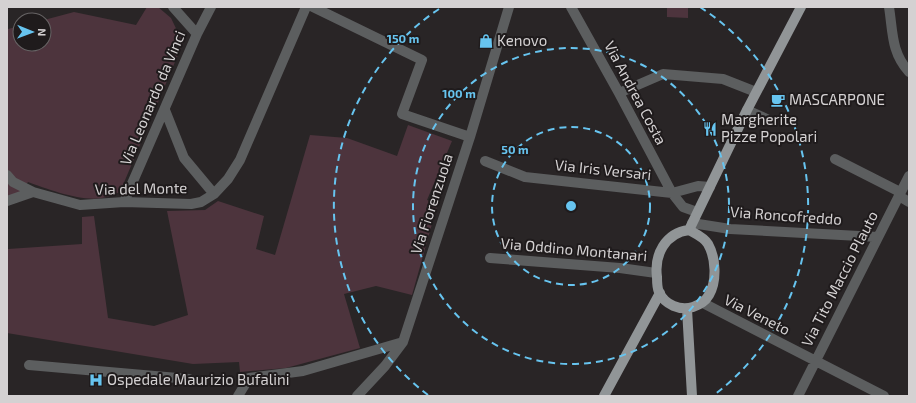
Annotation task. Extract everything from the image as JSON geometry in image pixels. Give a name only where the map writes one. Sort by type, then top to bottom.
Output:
[{"type":"main road","points":[[691,227],[708,244],[713,258],[713,286],[703,303],[687,309],[671,305],[660,293],[656,272],[658,256],[664,244],[674,234],[691,227],[747,110],[800,7]]},
{"type":"main road","points":[[604,396],[660,293]]},
{"type":"main road","points":[[687,309],[692,396]]},
{"type":"street","points":[[173,7],[197,34]]},
{"type":"street","name":"Via Leonardo da Vinci","points":[[124,202],[197,34],[211,7]]},
{"type":"street","name":"Via del Monte","points":[[7,175],[13,182],[33,192],[80,205],[124,202],[191,204],[201,202],[214,194],[228,179],[240,160],[306,7]]},
{"type":"street","points":[[313,7],[422,60],[402,114],[470,137]]},
{"type":"street","name":"Via Fiorenzuola","points":[[357,396],[385,366],[403,342],[470,137],[509,7]]},
{"type":"street","name":"Via Andrea Costa","points":[[571,7],[672,193],[683,207],[697,212]]},
{"type":"street","points":[[889,7],[895,50],[901,63],[909,72]]},
{"type":"street","points":[[619,93],[663,74],[723,78],[756,92]]},
{"type":"street","points":[[165,110],[184,158],[214,194]]},
{"type":"street","points":[[747,110],[771,121]]},
{"type":"street","points":[[835,159],[900,194],[909,202]]},
{"type":"street","name":"Via Iris Versari","points":[[485,162],[525,177],[672,193]]},
{"type":"street","name":"Via Tito Maccio Plauto","points":[[798,396],[909,176]]},
{"type":"street","points":[[672,193],[698,186],[710,187]]},
{"type":"street","points":[[7,201],[33,192]]},
{"type":"street","name":"Via Roncofreddo","points":[[691,227],[878,237]]},
{"type":"street","name":"Via Oddino Montanari","points":[[490,258],[656,272]]},
{"type":"street","name":"Via Veneto","points":[[703,303],[884,396]]},
{"type":"street","points":[[238,396],[249,378],[303,371],[403,342]]},
{"type":"street","points":[[29,365],[189,379]]},
{"type":"shaded area","points":[[147,7],[158,7],[171,18],[183,43],[120,192],[94,199],[75,197],[28,182],[21,192],[7,198],[8,29],[12,28],[12,52],[52,52],[52,18],[74,12],[136,25]]},
{"type":"shaded area","points":[[667,7],[688,7],[688,18],[667,17]]},
{"type":"shaded area","points":[[408,125],[452,141],[427,200],[438,203],[412,295],[376,286],[344,294],[360,348],[286,368],[240,372],[239,362],[193,364],[7,333],[8,249],[82,244],[82,217],[94,216],[108,318],[154,326],[188,315],[167,211],[205,210],[218,201],[264,216],[256,249],[275,255],[310,135],[347,138],[397,156]]},
{"type":"place","name":"Kenovo","points":[[486,41]]},
{"type":"place","name":"MASCARPONE","points":[[778,100]]},
{"type":"place","name":"Margherite Pizze Popolari","points":[[710,129]]},
{"type":"place","name":"Ospedale Maurizio Bufalini","points":[[96,380]]}]
